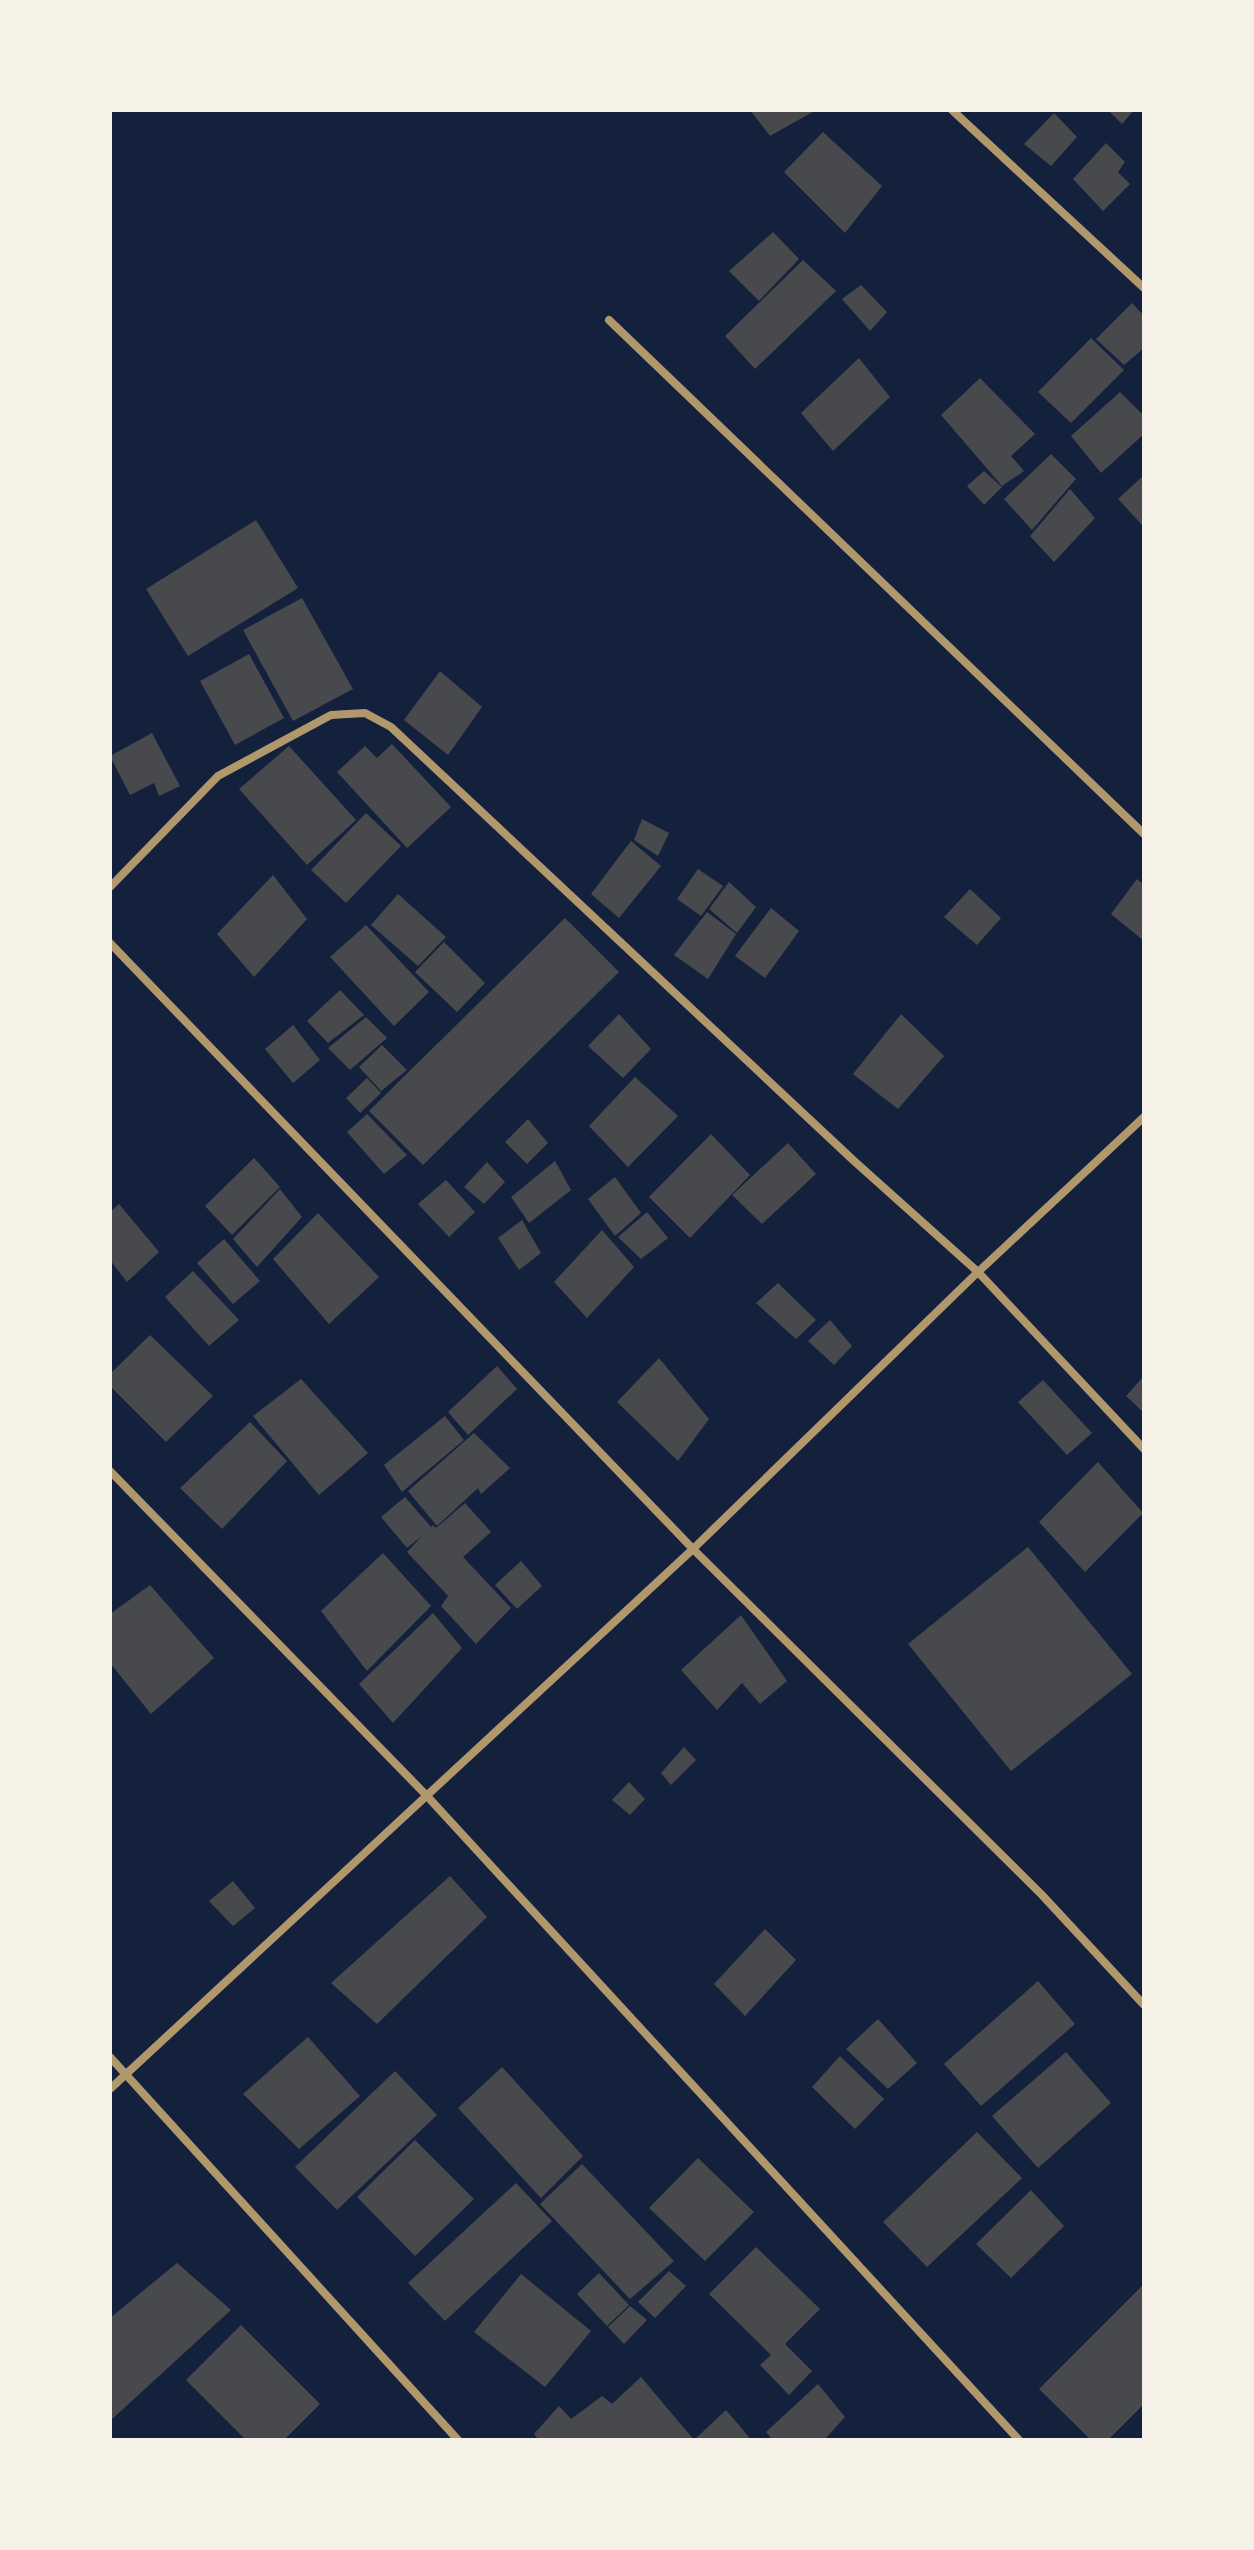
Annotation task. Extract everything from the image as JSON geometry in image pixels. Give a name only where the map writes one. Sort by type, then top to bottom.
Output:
[{"type":"street","points":[[952,110],[1144,288]]},
{"type":"street","points":[[609,320],[1144,834]]},
{"type":"street","points":[[110,887],[218,776],[331,715],[365,713],[391,727],[853,1160],[978,1272],[1144,1449]]},
{"type":"street","points":[[110,943],[693,1549],[1042,1895],[1144,2005]]},
{"type":"street","points":[[110,2089],[693,1549],[978,1272],[1144,1117]]},
{"type":"street","points":[[110,1471],[427,1796],[1019,2440]]},
{"type":"street","points":[[110,2057],[458,2440]]},
{"type":"building","points":[[750,110],[816,110],[770,136]]},
{"type":"building","points":[[1108,110],[1134,110],[1122,124]]},
{"type":"building","points":[[1054,113],[1077,137],[1051,166],[1024,144]]},
{"type":"building","points":[[823,132],[882,186],[845,233],[784,172]]},
{"type":"building","points":[[1106,143],[1125,162],[1118,172],[1130,184],[1103,211],[1073,179]]},
{"type":"building","points":[[773,232],[799,259],[759,301],[729,271]]},
{"type":"building","points":[[803,260],[836,291],[755,369],[725,336]]},
{"type":"building","points":[[861,285],[887,312],[870,331],[842,299]]},
{"type":"building","points":[[1132,303],[1144,316],[1144,348],[1124,365],[1096,339]]},
{"type":"building","points":[[1091,338],[1124,370],[1071,423],[1038,392]]},
{"type":"building","points":[[859,358],[890,397],[833,451],[801,413]]},
{"type":"building","points":[[980,378],[1035,434],[1011,456],[1024,471],[1002,486],[941,415]]},
{"type":"building","points":[[1120,392],[1144,416],[1144,434],[1101,473],[1071,436]]},
{"type":"building","points":[[1051,454],[1076,479],[1032,530],[1004,499]]},
{"type":"building","points":[[984,471],[1002,487],[984,505],[967,486]]},
{"type":"building","points":[[1144,475],[1144,527],[1118,499]]},
{"type":"building","points":[[1070,489],[1095,518],[1054,562],[1030,536]]},
{"type":"building","points":[[256,520],[298,588],[188,656],[146,589]]},
{"type":"building","points":[[302,598],[353,689],[293,721],[243,630]]},
{"type":"building","points":[[249,654],[284,718],[235,745],[200,681]]},
{"type":"building","points":[[440,671],[482,707],[448,755],[404,720]]},
{"type":"building","points":[[152,733],[180,786],[159,796],[154,783],[130,795],[110,756]]},
{"type":"building","points":[[392,744],[451,807],[407,848],[337,772],[365,746],[377,758]]},
{"type":"building","points":[[289,746],[356,820],[307,865],[239,789]]},
{"type":"building","points":[[366,813],[401,846],[346,903],[311,870]]},
{"type":"building","points":[[642,819],[669,833],[658,856],[634,840]]},
{"type":"building","points":[[631,841],[661,866],[619,918],[591,894]]},
{"type":"building","points":[[698,869],[723,886],[701,916],[677,899]]},
{"type":"building","points":[[273,875],[307,919],[254,977],[217,934]]},
{"type":"building","points":[[1137,879],[1144,885],[1144,941],[1111,914]]},
{"type":"building","points":[[729,882],[756,907],[737,933],[709,909]]},
{"type":"building","points":[[970,889],[1001,918],[977,945],[944,917]]},
{"type":"building","points":[[398,894],[446,937],[418,966],[371,925]]},
{"type":"building","points":[[771,908],[799,931],[765,978],[735,956]]},
{"type":"building","points":[[707,912],[736,934],[708,979],[674,955]]},
{"type":"building","points":[[565,918],[619,972],[423,1165],[369,1111]]},
{"type":"building","points":[[366,925],[429,992],[394,1026],[330,957]]},
{"type":"building","points":[[444,942],[485,983],[457,1012],[415,972]]},
{"type":"building","points":[[340,990],[364,1015],[328,1043],[307,1021]]},
{"type":"building","points":[[619,1014],[651,1049],[623,1078],[588,1046]]},
{"type":"building","points":[[901,1014],[944,1056],[898,1109],[853,1074]]},
{"type":"building","points":[[366,1017],[387,1038],[350,1070],[328,1048]]},
{"type":"building","points":[[293,1025],[320,1060],[293,1083],[265,1049]]},
{"type":"building","points":[[382,1045],[407,1070],[381,1091],[359,1067]]},
{"type":"building","points":[[635,1077],[678,1116],[628,1167],[589,1126]]},
{"type":"building","points":[[367,1078],[381,1093],[360,1113],[346,1098]]},
{"type":"building","points":[[367,1114],[407,1155],[384,1174],[347,1132]]},
{"type":"building","points":[[528,1119],[548,1143],[527,1164],[505,1142]]},
{"type":"building","points":[[711,1134],[750,1175],[690,1238],[649,1197]]},
{"type":"building","points":[[788,1143],[816,1174],[762,1224],[732,1195]]},
{"type":"building","points":[[254,1158],[280,1187],[232,1235],[205,1206]]},
{"type":"building","points":[[555,1161],[571,1190],[529,1223],[511,1197]]},
{"type":"building","points":[[487,1162],[505,1182],[484,1204],[464,1187]]},
{"type":"building","points":[[615,1177],[641,1213],[615,1236],[588,1199]]},
{"type":"building","points":[[446,1180],[475,1212],[449,1237],[418,1204]]},
{"type":"building","points":[[280,1189],[302,1217],[257,1267],[233,1239]]},
{"type":"building","points":[[119,1204],[159,1252],[127,1282],[110,1260],[110,1212]]},
{"type":"building","points":[[647,1212],[668,1238],[641,1259],[618,1237]]},
{"type":"building","points":[[318,1213],[379,1277],[329,1324],[273,1259]]},
{"type":"building","points":[[522,1220],[541,1253],[519,1270],[498,1238]]},
{"type":"building","points":[[602,1230],[634,1267],[587,1318],[554,1282]]},
{"type":"building","points":[[224,1239],[260,1281],[233,1304],[197,1263]]},
{"type":"building","points":[[193,1271],[239,1320],[209,1346],[165,1297]]},
{"type":"building","points":[[778,1283],[816,1320],[796,1339],[756,1303]]},
{"type":"building","points":[[830,1320],[852,1346],[834,1365],[808,1341]]},
{"type":"building","points":[[150,1335],[213,1396],[166,1442],[110,1386],[110,1374]]},
{"type":"building","points":[[659,1358],[709,1419],[678,1461],[617,1402]]},
{"type":"building","points":[[497,1366],[517,1389],[468,1435],[448,1412]]},
{"type":"building","points":[[1144,1376],[1144,1413],[1126,1396]]},
{"type":"building","points":[[301,1379],[368,1453],[319,1495],[253,1416]]},
{"type":"building","points":[[1043,1380],[1092,1433],[1067,1455],[1018,1402]]},
{"type":"building","points":[[445,1416],[464,1440],[402,1492],[384,1465]]},
{"type":"building","points":[[250,1422],[287,1461],[222,1529],[180,1488]]},
{"type":"building","points":[[474,1433],[510,1468],[481,1494],[478,1488],[437,1526],[408,1491]]},
{"type":"building","points":[[1098,1462],[1143,1513],[1085,1572],[1039,1522]]},
{"type":"building","points":[[405,1497],[431,1527],[436,1528],[465,1503],[491,1532],[463,1557],[511,1608],[476,1644],[441,1606],[448,1596],[407,1552],[422,1536],[407,1548],[381,1517]]},
{"type":"building","points":[[1028,1547],[1132,1674],[1011,1771],[908,1644]]},
{"type":"building","points":[[383,1553],[431,1606],[367,1671],[321,1611]]},
{"type":"building","points":[[521,1561],[542,1586],[517,1609],[495,1585]]},
{"type":"building","points":[[150,1585],[214,1658],[151,1714],[110,1663],[110,1614]]},
{"type":"building","points":[[433,1613],[462,1648],[393,1723],[359,1684]]},
{"type":"building","points":[[741,1615],[787,1681],[760,1704],[742,1683],[717,1710],[681,1670]]},
{"type":"building","points":[[684,1747],[696,1760],[671,1785],[661,1773]]},
{"type":"building","points":[[629,1782],[645,1799],[630,1815],[612,1800]]},
{"type":"building","points":[[450,1876],[487,1917],[377,2024],[331,1983]]},
{"type":"building","points":[[233,1881],[255,1908],[233,1926],[209,1901]]},
{"type":"building","points":[[765,1929],[796,1960],[745,2016],[714,1984]]},
{"type":"building","points":[[1038,1981],[1075,2024],[981,2106],[944,2064]]},
{"type":"building","points":[[878,2019],[917,2063],[888,2089],[846,2049]]},
{"type":"building","points":[[308,2037],[360,2096],[299,2149],[243,2094]]},
{"type":"building","points":[[1066,2052],[1111,2103],[1038,2168],[992,2116]]},
{"type":"building","points":[[840,2056],[884,2099],[855,2129],[812,2087]]},
{"type":"building","points":[[502,2067],[583,2156],[541,2198],[458,2108]]},
{"type":"building","points":[[395,2071],[437,2115],[337,2210],[295,2167]]},
{"type":"building","points":[[977,2132],[1022,2178],[927,2267],[883,2222]]},
{"type":"building","points":[[415,2140],[474,2199],[415,2256],[357,2197]]},
{"type":"building","points":[[698,2158],[754,2212],[705,2261],[649,2208]]},
{"type":"building","points":[[582,2164],[674,2261],[630,2299],[540,2204]]},
{"type":"building","points":[[516,2183],[552,2221],[445,2321],[408,2283]]},
{"type":"building","points":[[1031,2190],[1064,2226],[1011,2278],[976,2244]]},
{"type":"building","points":[[756,2247],[820,2309],[785,2344],[812,2371],[789,2395],[760,2365],[771,2355],[709,2294]]},
{"type":"building","points":[[177,2263],[231,2310],[110,2421],[110,2318]]},
{"type":"building","points":[[669,2271],[686,2286],[655,2318],[638,2302]]},
{"type":"building","points":[[599,2273],[629,2305],[607,2326],[577,2294]]},
{"type":"building","points":[[521,2274],[591,2331],[545,2387],[474,2332]]},
{"type":"building","points":[[1144,2284],[1144,2404],[1108,2440],[1091,2440],[1039,2389]]},
{"type":"building","points":[[630,2306],[647,2320],[624,2344],[608,2327]]},
{"type":"building","points":[[241,2325],[320,2404],[284,2440],[246,2440],[186,2380]]},
{"type":"building","points":[[641,2377],[694,2440],[539,2440],[534,2434],[559,2406],[571,2419],[602,2396],[612,2404]]},
{"type":"building","points":[[818,2384],[845,2417],[824,2440],[773,2440],[766,2432]]},
{"type":"building","points":[[726,2410],[749,2437],[745,2440],[694,2440]]}]
